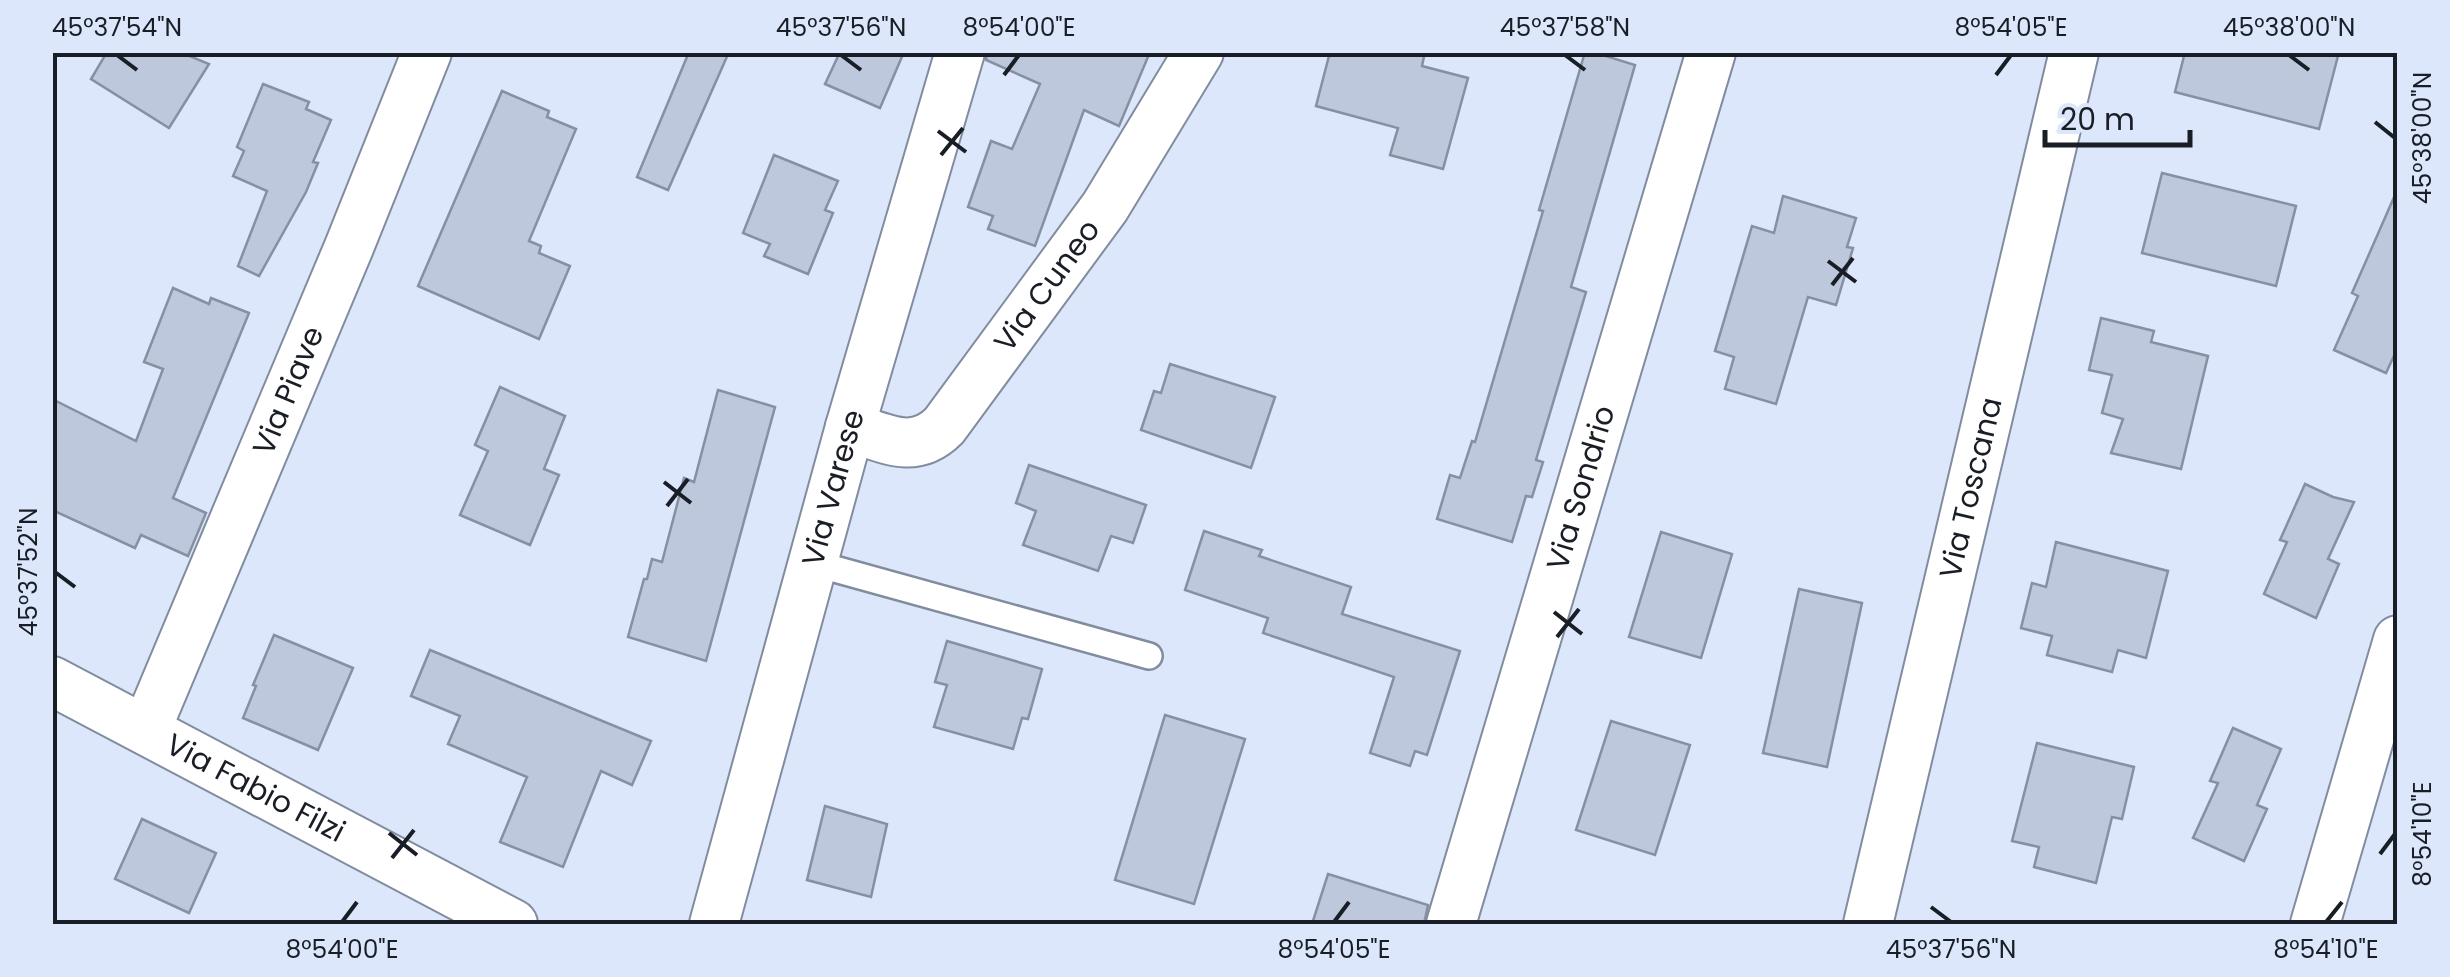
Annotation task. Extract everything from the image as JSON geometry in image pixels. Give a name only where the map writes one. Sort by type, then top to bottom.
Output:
[{"type":"street","name":"Via Piave","points":[[146,730],[349,247],[426,52]]},
{"type":"street","name":"Via Varese","points":[[714,924],[850,428],[960,52]]},
{"type":"street","name":"Via Cuneo","points":[[850,428],[911,444],[924,442],[944,426],[1105,206],[1199,52]]},
{"type":"street","name":"Via Sondrio","points":[[1452,924],[1711,52]]},
{"type":"street","name":"Via Toscana","points":[[1868,924],[2074,52]]},
{"type":"street","points":[[2315,924],[2398,640]]},
{"type":"street","name":"Via Fabio Filzi","points":[[52,681],[514,924]]},
{"type":"lane","points":[[813,562],[1150,656]]},
{"type":"building","points":[[107,52],[180,52],[209,64],[169,128],[91,79]]},
{"type":"building","points":[[689,52],[729,52],[668,190],[637,177]]},
{"type":"building","points":[[840,52],[904,52],[880,108],[825,84]]},
{"type":"building","points":[[987,52],[1150,52],[1119,126],[1084,110],[1035,246],[988,229],[993,216],[968,207],[991,141],[1012,149],[1040,84],[986,60]]},
{"type":"building","points":[[1330,52],[1425,52],[1422,66],[1468,78],[1443,169],[1390,155],[1398,128],[1316,106]]},
{"type":"building","points":[[1585,52],[1635,65],[1571,287],[1586,292],[1536,460],[1543,462],[1532,497],[1526,496],[1512,542],[1437,519],[1450,475],[1460,478],[1472,441],[1475,442]]},
{"type":"building","points":[[2185,52],[2339,52],[2319,129],[2175,92]]},
{"type":"building","points":[[263,84],[309,102],[306,109],[331,120],[313,162],[318,163],[306,192],[259,276],[238,266],[267,191],[233,176],[244,151],[237,147]]},
{"type":"building","points":[[502,91],[549,111],[547,117],[576,129],[529,241],[541,246],[539,253],[570,266],[539,339],[418,286]]},
{"type":"building","points":[[774,155],[838,181],[825,210],[833,213],[808,274],[764,256],[770,244],[743,233]]},
{"type":"building","points":[[2162,173],[2296,206],[2276,286],[2142,253]]},
{"type":"building","points":[[2398,188],[2398,347],[2386,373],[2334,350],[2358,296],[2352,293]]},
{"type":"building","points":[[1783,196],[1856,218],[1847,247],[1853,248],[1836,305],[1808,297],[1776,404],[1725,389],[1734,357],[1715,351],[1752,226],[1774,233]]},
{"type":"building","points":[[173,288],[209,304],[211,298],[249,313],[173,498],[206,513],[188,556],[141,535],[135,548],[52,510],[52,399],[136,441],[163,369],[144,362]]},
{"type":"building","points":[[2101,318],[2154,331],[2151,342],[2208,356],[2181,469],[2111,453],[2123,419],[2102,413],[2112,375],[2089,370]]},
{"type":"building","points":[[1170,364],[1275,397],[1251,468],[1141,430],[1154,391],[1161,393]]},
{"type":"building","points":[[500,387],[565,416],[544,469],[559,475],[530,545],[460,515],[488,451],[475,445]]},
{"type":"building","points":[[718,390],[775,407],[706,661],[628,637],[652,559],[662,562],[684,478],[694,482]]},
{"type":"building","points":[[1029,465],[1146,505],[1133,543],[1111,536],[1098,571],[1023,545],[1036,511],[1016,503]]},
{"type":"building","points":[[2305,484],[2354,502],[2328,559],[2339,564],[2316,618],[2264,594],[2287,542],[2280,540]]},
{"type":"building","points":[[1204,531],[1262,550],[1259,556],[1351,587],[1342,614],[1460,651],[1427,755],[1415,751],[1410,766],[1370,753],[1394,677],[1263,633],[1268,618],[1185,590]]},
{"type":"building","points":[[1661,532],[1732,554],[1701,658],[1629,637]]},
{"type":"building","points":[[2056,542],[2168,571],[2146,658],[2118,650],[2112,672],[2047,655],[2052,636],[2021,628],[2032,583],[2046,587]]},
{"type":"building","points":[[1799,589],[1862,603],[1827,767],[1763,753]]},
{"type":"building","points":[[274,635],[353,668],[318,750],[243,718]]},
{"type":"building","points":[[947,641],[1042,669],[1028,719],[1022,718],[1013,749],[934,727],[947,685],[935,682]]},
{"type":"building","points":[[430,650],[651,741],[632,785],[601,771],[563,867],[500,842],[527,777],[448,744],[460,716],[411,696]]},
{"type":"building","points":[[1165,715],[1245,739],[1194,904],[1115,880]]},
{"type":"building","points":[[1611,721],[1690,745],[1655,855],[1576,830]]},
{"type":"building","points":[[2233,728],[2281,749],[2257,805],[2267,809],[2244,861],[2193,838],[2218,783],[2210,781]]},
{"type":"building","points":[[2037,743],[2134,767],[2122,819],[2112,817],[2096,883],[2034,867],[2039,847],[2012,841]]},
{"type":"building","points":[[825,806],[887,824],[871,897],[807,880]]},
{"type":"building","points":[[142,819],[216,853],[189,913],[115,879]]},
{"type":"building","points":[[1328,874],[1428,905],[1424,924],[1312,924]]}]
